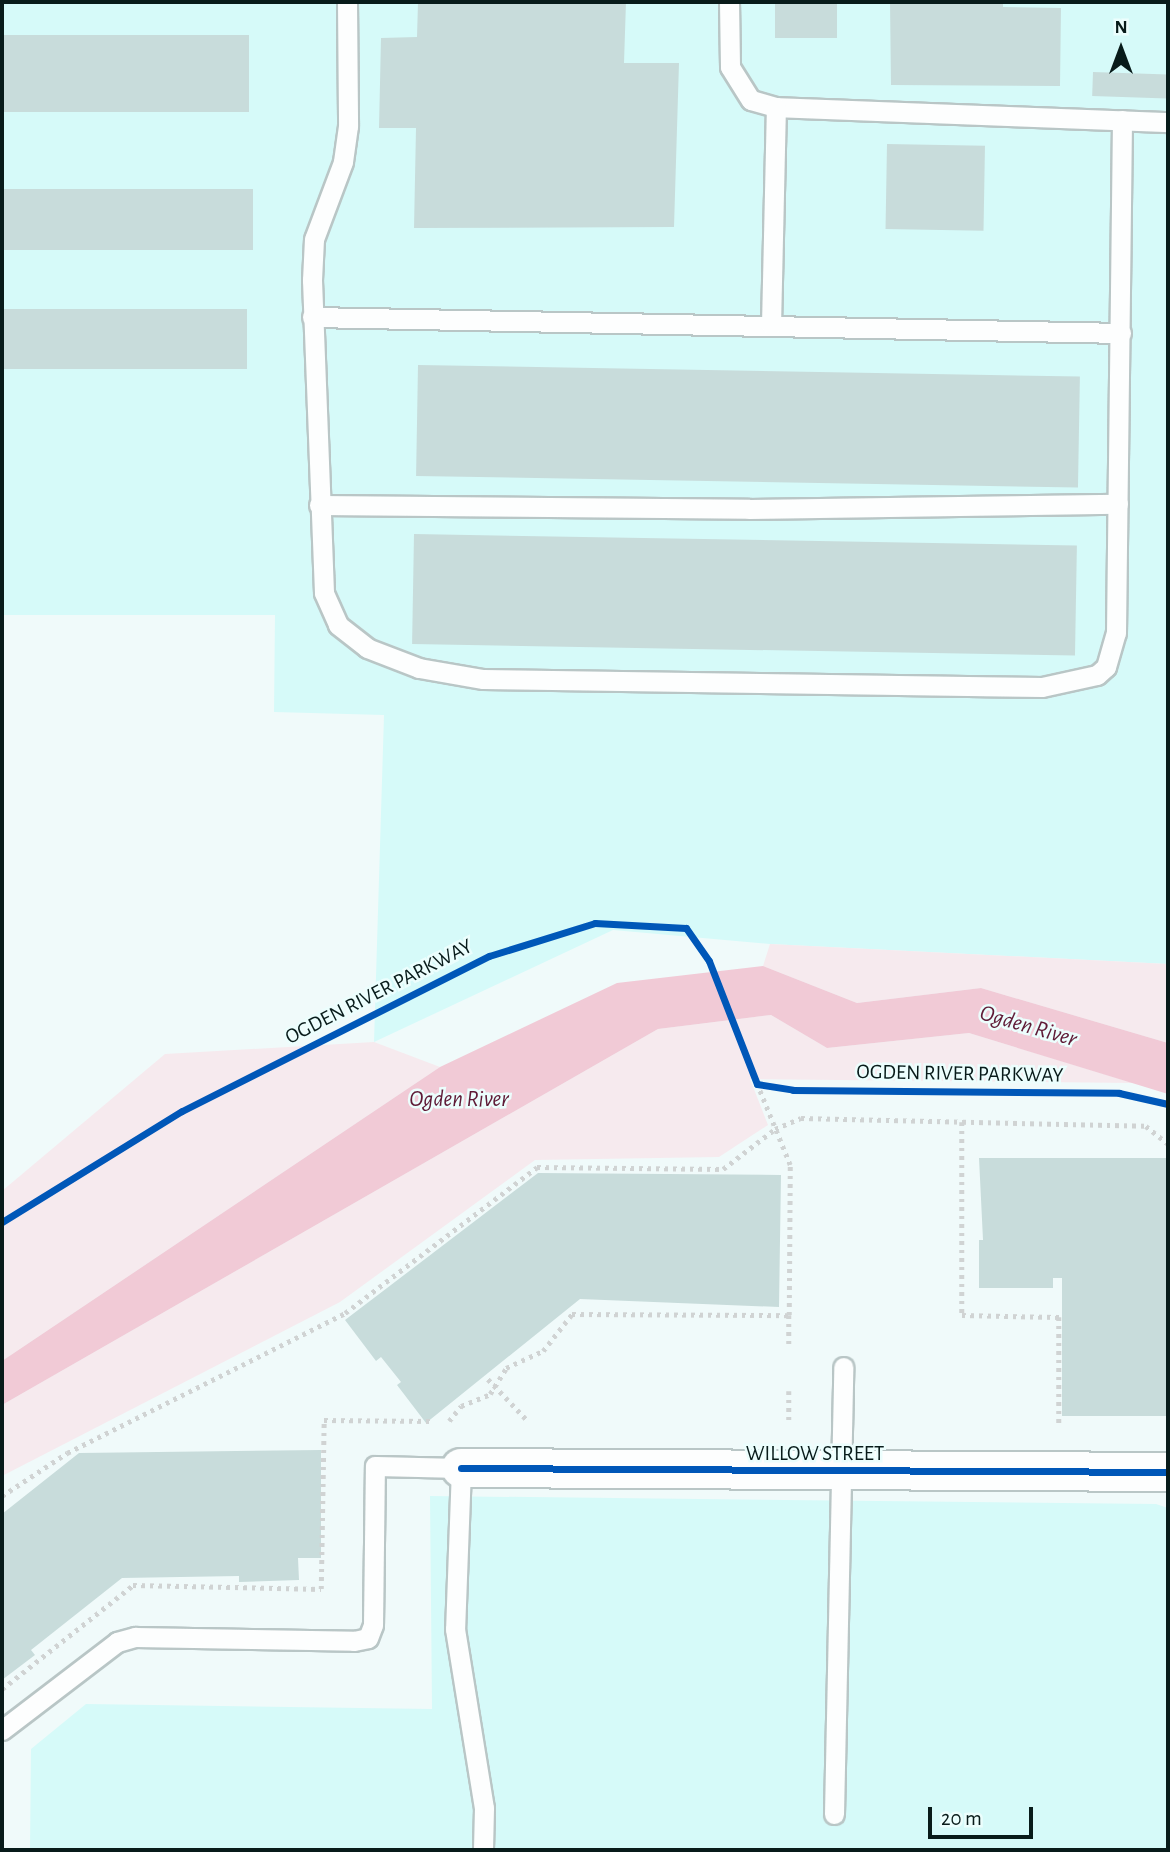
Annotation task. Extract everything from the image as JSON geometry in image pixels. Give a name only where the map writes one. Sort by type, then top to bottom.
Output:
[{"type":"street","name":"WILLOW STREET","points":[[461,1468],[1168,1472]]},
{"type":"lane","points":[[347,2],[348,126],[343,162],[314,239],[313,317],[324,593],[338,625],[367,648],[419,668],[483,679],[1042,687],[1087,680],[1106,667],[1116,633],[1122,120]]},
{"type":"lane","points":[[729,2],[730,67],[751,100],[776,107],[1168,122]]},
{"type":"lane","points":[[771,325],[776,107]]},
{"type":"lane","points":[[313,317],[1121,334]]},
{"type":"lane","points":[[319,505],[749,509],[1118,504]]},
{"type":"lane","points":[[834,1814],[843,1367]]},
{"type":"lane","points":[[2,1730],[117,1642],[135,1637],[354,1641],[368,1638],[373,1625],[375,1466],[461,1468],[455,1629],[484,1808],[483,1850]]},
{"type":"path","points":[[751,1072],[790,1165],[789,1346]]},
{"type":"path","points":[[757,1084],[769,1086]]},
{"type":"path","points":[[2,1496],[67,1452],[345,1312],[537,1167],[723,1169],[775,1129],[801,1118],[1146,1126],[1168,1144]]},
{"type":"path","points":[[962,1122],[962,1315],[1059,1317],[1059,1423]]},
{"type":"path","points":[[449,1421],[461,1406],[496,1387],[506,1367],[543,1351],[563,1321],[580,1312],[789,1315]]},
{"type":"path","points":[[488,1379],[528,1421]]},
{"type":"path","points":[[789,1391],[789,1422]]},
{"type":"path","points":[[2,1689],[132,1585],[321,1589],[324,1420],[431,1421]]},
{"type":"shaded area","points":[[2,2],[1168,2],[1168,964],[770,944],[613,930],[374,1042],[384,715],[274,712],[275,615],[2,615]]},
{"type":"shaded area","points":[[770,944],[1168,964],[1168,1043],[981,988],[857,1003],[763,966]]},
{"type":"shaded area","points":[[771,1015],[827,1048],[969,1033],[1133,1083],[750,1079],[768,1125],[719,1157],[535,1160],[340,1302],[2,1476],[2,1405],[658,1029]]},
{"type":"shaded area","points":[[374,1042],[440,1067],[2,1361],[2,1191],[165,1054]]},
{"type":"shaded area","points":[[430,1496],[1156,1504],[1168,1508],[1168,1850],[30,1850],[31,1749],[86,1704],[432,1709]]},
{"type":"water","name":"Ogden River","points":[[763,966],[857,1003],[981,988],[1168,1043],[1168,1094],[969,1033],[827,1048],[771,1015],[658,1029],[2,1405],[2,1361],[440,1067],[617,983]]},
{"type":"building","points":[[418,2],[626,2],[624,63],[679,63],[674,227],[414,228],[416,128],[379,128],[381,38],[417,37]]},
{"type":"building","points":[[775,2],[837,2],[837,38],[775,38]]},
{"type":"building","points":[[890,2],[1003,2],[1003,7],[1061,8],[1060,86],[891,85]]},
{"type":"building","points":[[2,35],[249,35],[249,112],[2,112]]},
{"type":"building","points":[[1093,72],[1168,75],[1167,99],[1092,96]]},
{"type":"building","points":[[887,144],[985,146],[984,231],[886,229]]},
{"type":"building","points":[[2,189],[253,189],[253,250],[2,250]]},
{"type":"building","points":[[2,309],[247,309],[247,369],[2,369]]},
{"type":"building","points":[[418,365],[1080,377],[1078,488],[416,476]]},
{"type":"building","points":[[414,534],[1077,546],[1075,656],[412,644]]},
{"type":"building","points":[[979,1158],[1168,1158],[1168,1416],[1062,1416],[1062,1278],[1053,1278],[1053,1288],[979,1288],[979,1240],[983,1240]]},
{"type":"building","points":[[538,1173],[781,1175],[779,1307],[580,1299],[426,1423],[397,1385],[401,1382],[381,1357],[376,1361],[345,1320]]},
{"type":"building","points":[[321,1450],[321,1558],[298,1558],[299,1580],[239,1582],[239,1576],[122,1578],[31,1650],[35,1655],[2,1680],[2,1514],[79,1453]]},
{"type":"cycle path","name":"OGDEN RIVER PARKWAY","points":[[2,1222],[182,1111],[489,956],[595,923],[686,928],[709,961],[757,1084],[793,1090],[1119,1093],[1168,1104]]},
{"type":"cycle path","points":[[461,1468],[1168,1472]]}]
